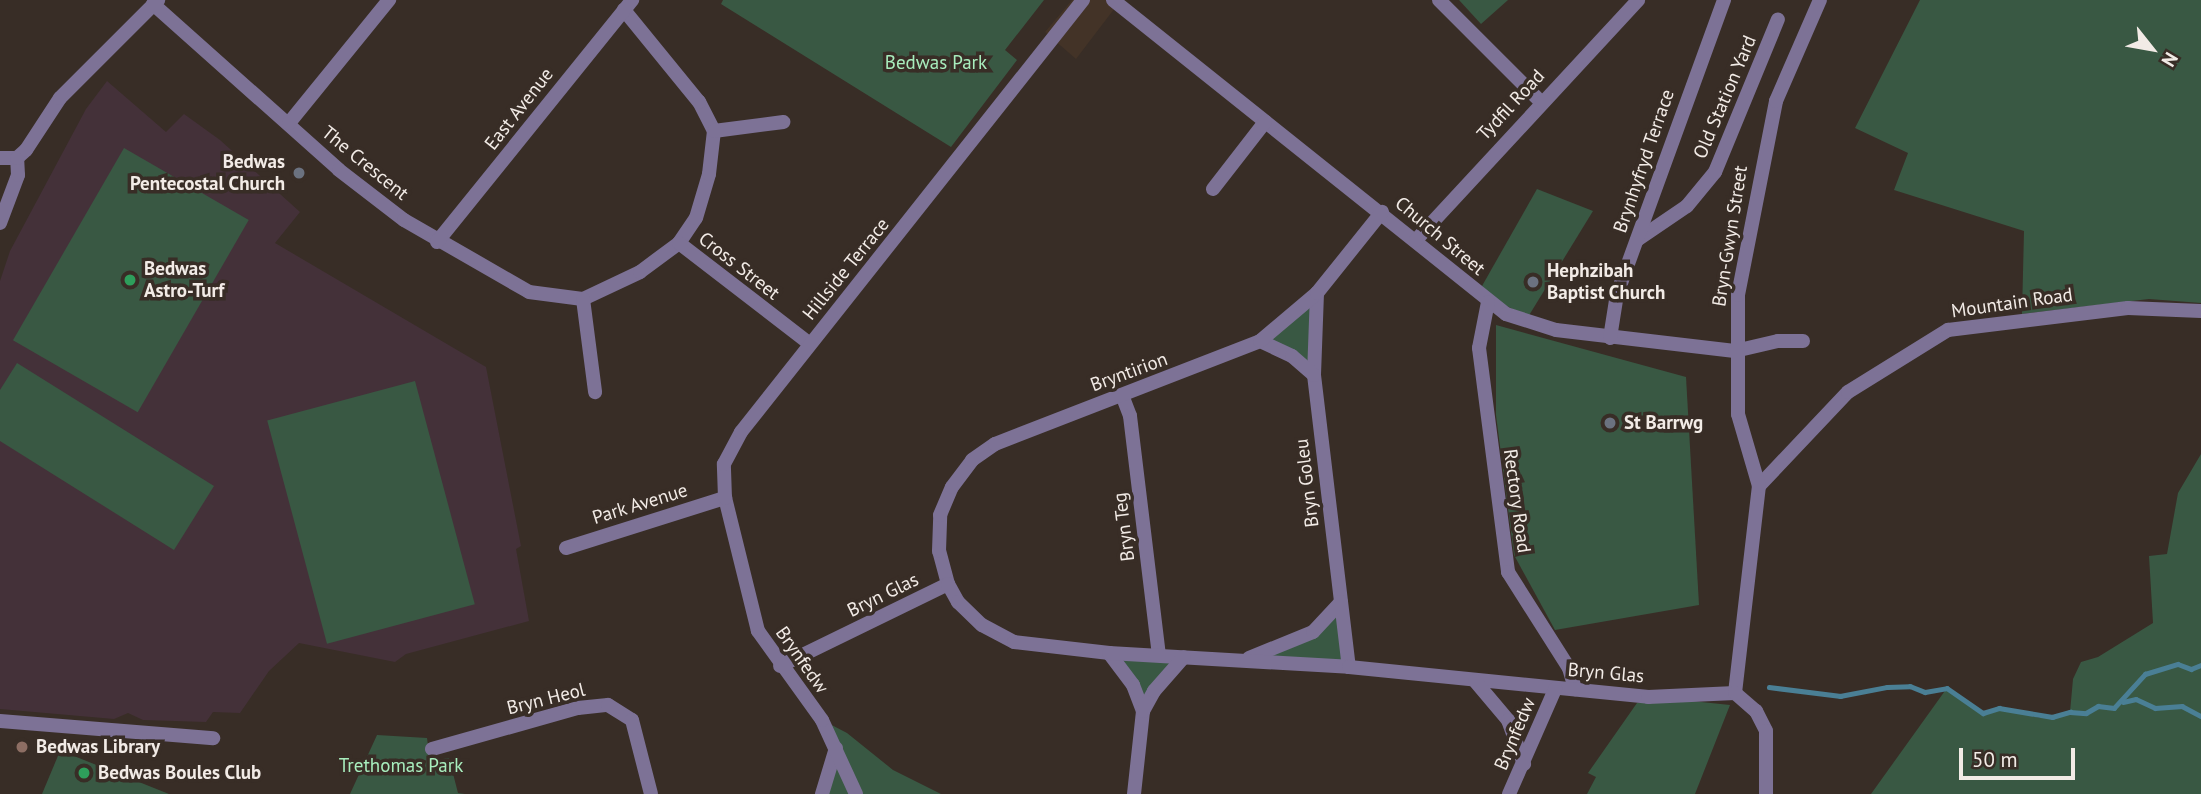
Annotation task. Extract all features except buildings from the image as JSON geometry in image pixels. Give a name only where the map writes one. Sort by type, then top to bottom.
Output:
[{"type":"street","points":[[289,123],[389,0]]},
{"type":"street","name":"Hillside Terrace","points":[[745,591],[725,498],[724,464],[741,432],[1083,0]]},
{"type":"street","name":"Church Street","points":[[1114,0],[1382,212],[1488,302],[1534,326],[1610,338],[1735,351],[1777,341],[1803,341]]},
{"type":"street","points":[[1439,0],[1540,101]]},
{"type":"street","name":"Tydfil Road","points":[[1416,240],[1540,101],[1639,0]]},
{"type":"street","name":"Brynhyfryd Terrace","points":[[1610,338],[1617,294],[1724,0]]},
{"type":"street","name":"Bryn-Gwyn Street","points":[[1735,693],[1759,486],[1738,414],[1735,351],[1738,295],[1776,101],[1819,0]]},
{"type":"street","points":[[0,223],[18,175],[17,158],[60,98],[156,2]]},
{"type":"street","name":"The Crescent","points":[[156,2],[348,177],[437,242],[528,292],[583,299]]},
{"type":"street","points":[[595,392],[583,299],[639,272],[679,243],[699,207],[714,131],[699,102],[628,5]]},
{"type":"street","name":"East Avenue","points":[[437,242],[628,5]]},
{"type":"street","name":"Old Station Yard","points":[[1637,240],[1687,206],[1715,172],[1778,19]]},
{"type":"street","points":[[1213,189],[1265,121]]},
{"type":"street","points":[[714,131],[783,122]]},
{"type":"street","points":[[0,158],[17,158]]},
{"type":"street","name":"Bryntirion","points":[[948,584],[940,551],[940,516],[952,487],[972,460],[995,444],[1260,341],[1279,330],[1317,293],[1382,212]]},
{"type":"street","name":"Cross Street","points":[[679,243],[810,344]]},
{"type":"street","name":"Bryn Goleu","points":[[1317,293],[1314,375],[1349,667]]},
{"type":"street","name":"Rectory Road","points":[[1488,302],[1479,348],[1508,572],[1569,668],[1574,689]]},
{"type":"street","name":"Mountain Road","points":[[1759,486],[1848,391],[1948,330],[2128,308],[2201,311]]},
{"type":"street","points":[[1260,341],[1292,356],[1314,375]]},
{"type":"street","name":"Bryn Teg","points":[[1122,395],[1130,416],[1159,655]]},
{"type":"street","name":"Park Avenue","points":[[566,548],[725,498]]},
{"type":"street","name":"Bryn Glas","points":[[780,666],[948,584],[958,602],[982,625],[1014,642],[1110,653],[1349,667],[1648,697],[1735,693]]},
{"type":"street","name":"Brynfedw","points":[[745,591],[758,631],[780,666],[822,720],[856,794]]},
{"type":"street","name":"Bryn Glas","points":[[1243,660],[1313,632],[1341,602]]},
{"type":"street","points":[[1110,653],[1133,685],[1143,711]]},
{"type":"street","points":[[1134,794],[1143,711],[1154,691],[1184,657]]},
{"type":"street","points":[[1475,681],[1507,720],[1524,764]]},
{"type":"street","name":"Brynfedw","points":[[1509,794],[1555,689]]},
{"type":"street","points":[[1735,693],[1756,711],[1766,731],[1766,794]]},
{"type":"street","name":"Bryn Heol","points":[[432,749],[578,708],[608,705],[632,720],[652,794]]},
{"type":"street","points":[[0,720],[213,738]]},
{"type":"street","points":[[822,794],[836,747]]},
{"type":"shaded area","points":[[1072,0],[1121,0],[1076,59],[1045,32]]},
{"type":"shaded area","points":[[107,81],[166,132],[184,114],[220,140],[300,212],[275,243],[486,367],[521,546],[516,549],[529,621],[406,654],[395,662],[299,643],[269,671],[240,713],[213,712],[206,722],[143,720],[128,713],[114,719],[0,709],[0,281],[10,251],[86,109]]},
{"type":"green space","name":"Bedwas Park","points":[[723,0],[1044,0],[1005,50],[1017,60],[951,147],[721,4]]},
{"type":"green space","points":[[1459,0],[1508,0],[1481,24]]},
{"type":"green space","points":[[1920,0],[2201,0],[2201,303],[2149,299],[2022,314],[2024,231],[1894,190],[1908,153],[1855,128]]},
{"type":"green space","name":"Bedwas Astro-Turf","points":[[124,148],[249,220],[138,412],[13,340]]},
{"type":"green space","points":[[1537,189],[1593,211],[1528,317],[1497,301],[1482,286]]},
{"type":"green space","points":[[1317,293],[1314,375],[1260,341]]},
{"type":"green space","points":[[1496,325],[1686,377],[1699,605],[1555,630],[1514,555],[1496,415]]},
{"type":"green space","points":[[17,363],[214,486],[174,550],[0,441],[0,390]]},
{"type":"green space","points":[[415,381],[475,604],[327,644],[267,421]]},
{"type":"green space","points":[[2201,454],[2201,794],[1871,794],[1947,688],[1983,713],[1999,708],[2040,718],[2070,712],[2073,679],[2081,662],[2098,657],[2153,623],[2149,556],[2167,554],[2178,493]]},
{"type":"green space","points":[[1337,609],[1349,667],[1243,660],[1282,647]]},
{"type":"green space","points":[[1140,654],[1184,657],[1148,700],[1118,663]]},
{"type":"green space","points":[[1682,700],[1730,705],[1695,794],[1587,794],[1596,777],[1588,773],[1637,703]]},
{"type":"green space","points":[[822,720],[847,733],[893,770],[941,794],[822,794],[836,748]]},
{"type":"green space","name":"Trethomas Park","points":[[377,735],[427,738],[430,761],[449,758],[458,793],[465,794],[350,794]]},
{"type":"green space","name":"Bedwas Boules Club","points":[[60,751],[64,752],[169,794],[42,794]]},
{"type":"waterway","points":[[1769,687],[1840,696],[1887,687],[1910,686],[1925,692],[1947,688],[1983,713],[1999,708],[2052,717],[2070,712],[2086,713],[2098,706],[2114,708],[2145,674],[2178,664],[2191,669],[2201,665]]},
{"type":"waterway","points":[[2123,702],[2136,699],[2155,708],[2182,706],[2201,716]]},
{"type":"place","name":"Bedwas Pentecostal Church","points":[[299,173]]},
{"type":"place","name":"Bedwas Astro-Turf","points":[[130,280]]},
{"type":"place","name":"Hephzibah Baptist Church","points":[[1533,282]]},
{"type":"place","name":"St Barrwg","points":[[1610,423]]},
{"type":"place","name":"Bedwas Library","points":[[22,747]]},
{"type":"place","name":"Bedwas Boules Club","points":[[84,773]]}]
